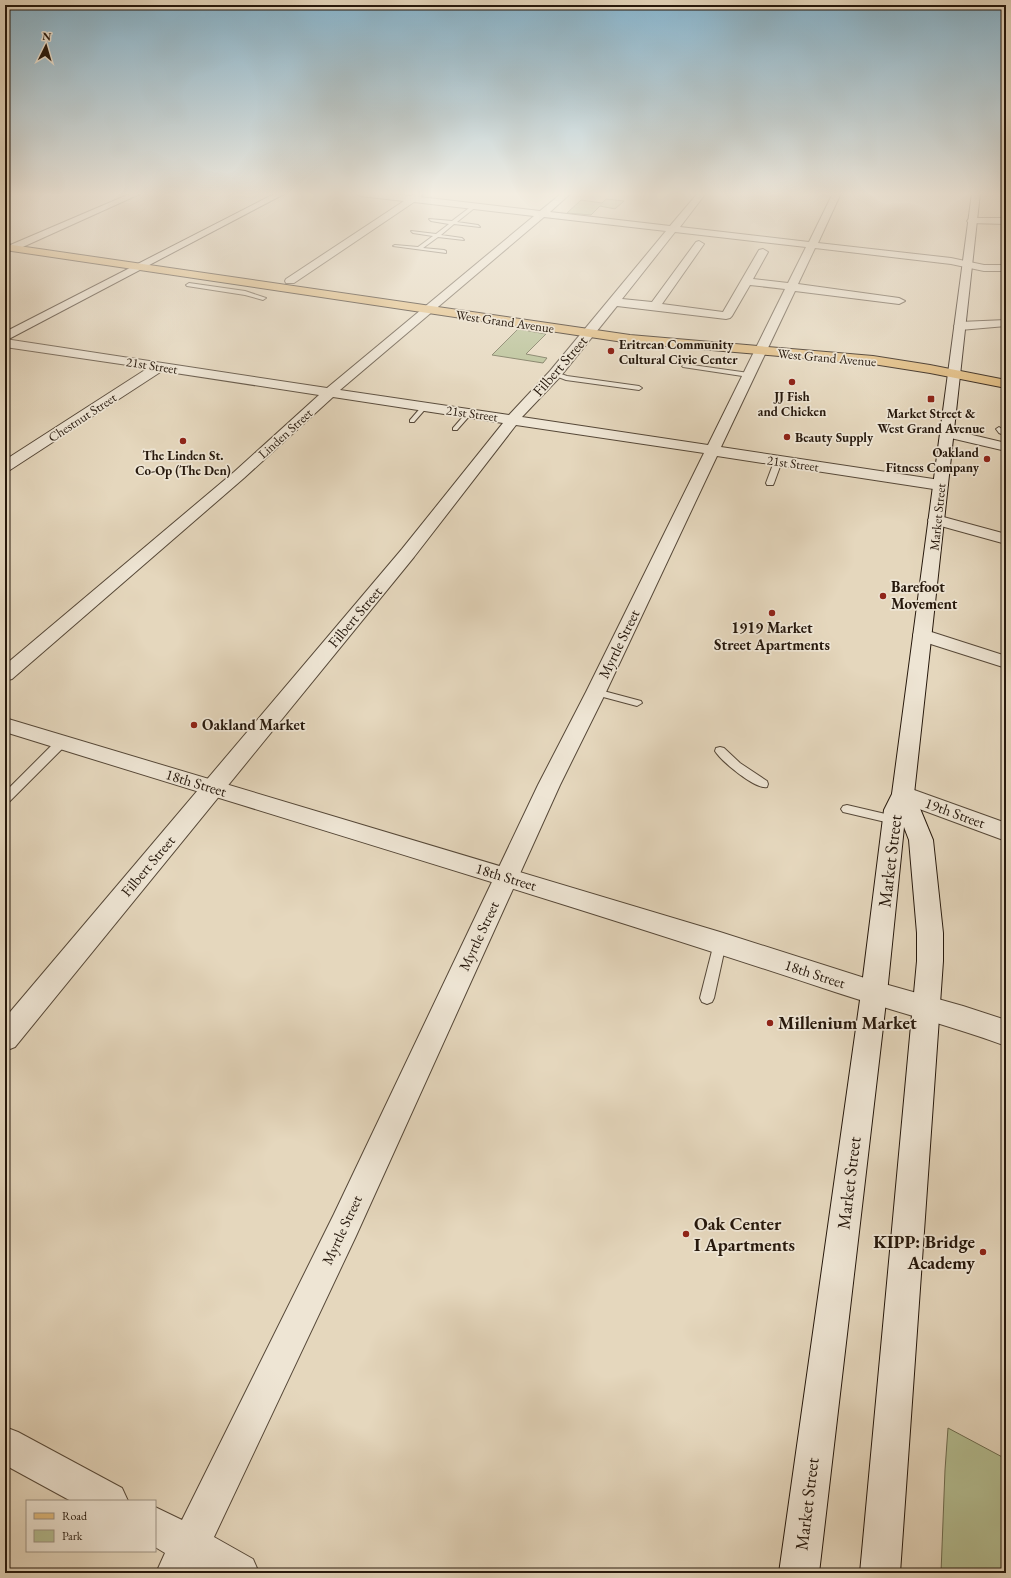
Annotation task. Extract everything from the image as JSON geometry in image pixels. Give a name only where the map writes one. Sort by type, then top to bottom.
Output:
[{"type":"main road","name":"West Grand Avenue","points":[[140,267],[432,305],[592,329],[672,344],[762,346],[1006,375]]},
{"type":"main road","name":"West Grand Avenue","points":[[198,267],[290,280],[432,305]]},
{"type":"main road","name":"West Grand Avenue","points":[[955,368],[1006,384]]},
{"type":"street","points":[[5,337],[140,267]]},
{"type":"street","points":[[290,280],[310,267]]},
{"type":"street","name":"Linden Street","points":[[5,675],[239,475],[330,392],[478,267]]},
{"type":"street","name":"Filbert Street","points":[[5,1038],[408,553],[513,420],[555,374],[642,267]]},
{"type":"street","points":[[655,306],[683,267]]},
{"type":"street","points":[[614,302],[726,316],[752,267]]},
{"type":"street","name":"Myrtle Street","points":[[183,1559],[345,1225],[549,785],[596,692],[801,267]]},
{"type":"street","name":"Market Street","points":[[798,1573],[922,635],[967,267]]},
{"type":"street","points":[[976,267],[989,269],[1006,268]]},
{"type":"street","points":[[746,281],[899,301]]},
{"type":"street","points":[[960,326],[1006,323]]},
{"type":"street","name":"21st Street","points":[[5,343],[940,485]]},
{"type":"street","name":"Chestnut Street","points":[[5,467],[159,367]]},
{"type":"street","points":[[947,433],[1006,447]]},
{"type":"street","points":[[936,520],[1006,539]]},
{"type":"street","points":[[922,635],[1006,662]]},
{"type":"street","name":"18th Street","points":[[5,725],[506,877],[1006,1033]]},
{"type":"street","name":"Market Street","points":[[880,1573],[930,961],[928,904],[921,840],[899,807]]},
{"type":"street","name":"19th Street","points":[[899,807],[1006,832]]},
{"type":"street","points":[[5,1445],[107,1500]]},
{"type":"street","points":[[156,1527],[183,1559],[239,1573]]},
{"type":"lane","points":[[189,285],[263,298]]},
{"type":"lane","points":[[685,366],[749,375]]},
{"type":"lane","points":[[555,374],[566,378],[638,388]]},
{"type":"lane","points":[[412,421],[425,406]]},
{"type":"lane","points":[[455,429],[469,413]]},
{"type":"lane","points":[[1000,429],[1001,432],[1006,434]]},
{"type":"lane","points":[[770,482],[778,461]]},
{"type":"lane","points":[[596,692],[637,703]]},
{"type":"lane","points":[[5,799],[62,742]]},
{"type":"lane","points":[[720,751],[736,766],[763,784]]},
{"type":"lane","points":[[847,809],[899,807]]},
{"type":"lane","points":[[707,998],[720,943]]},
{"type":"green space","points":[[518,329],[546,334],[526,354],[547,358],[543,363],[492,355]]},
{"type":"green space","points":[[948,1428],[1006,1459],[1006,1573],[941,1573]]},
{"type":"place","name":"Eritrean Community Cultural Civic Center","points":[[611,351]]},
{"type":"place","name":"JJ Fish and Chicken","points":[[792,382]]},
{"type":"place","name":"Market Street & West Grand Avenue","points":[[931,399]]},
{"type":"place","name":"Beauty Supply","points":[[787,437]]},
{"type":"place","name":"The Linden St. Co-Op (The Den)","points":[[183,441]]},
{"type":"place","name":"Oakland Fitness Company","points":[[987,459]]},
{"type":"place","name":"Barefoot Movement","points":[[883,596]]},
{"type":"place","name":"1919 Market Street Apartments","points":[[772,613]]},
{"type":"place","name":"Oakland Market","points":[[194,725]]},
{"type":"place","name":"Millenium Market","points":[[770,1023]]},
{"type":"place","name":"Oak Center I Apartments","points":[[686,1234]]},
{"type":"place","name":"KIPP: Bridge Academy","points":[[983,1252]]}]
